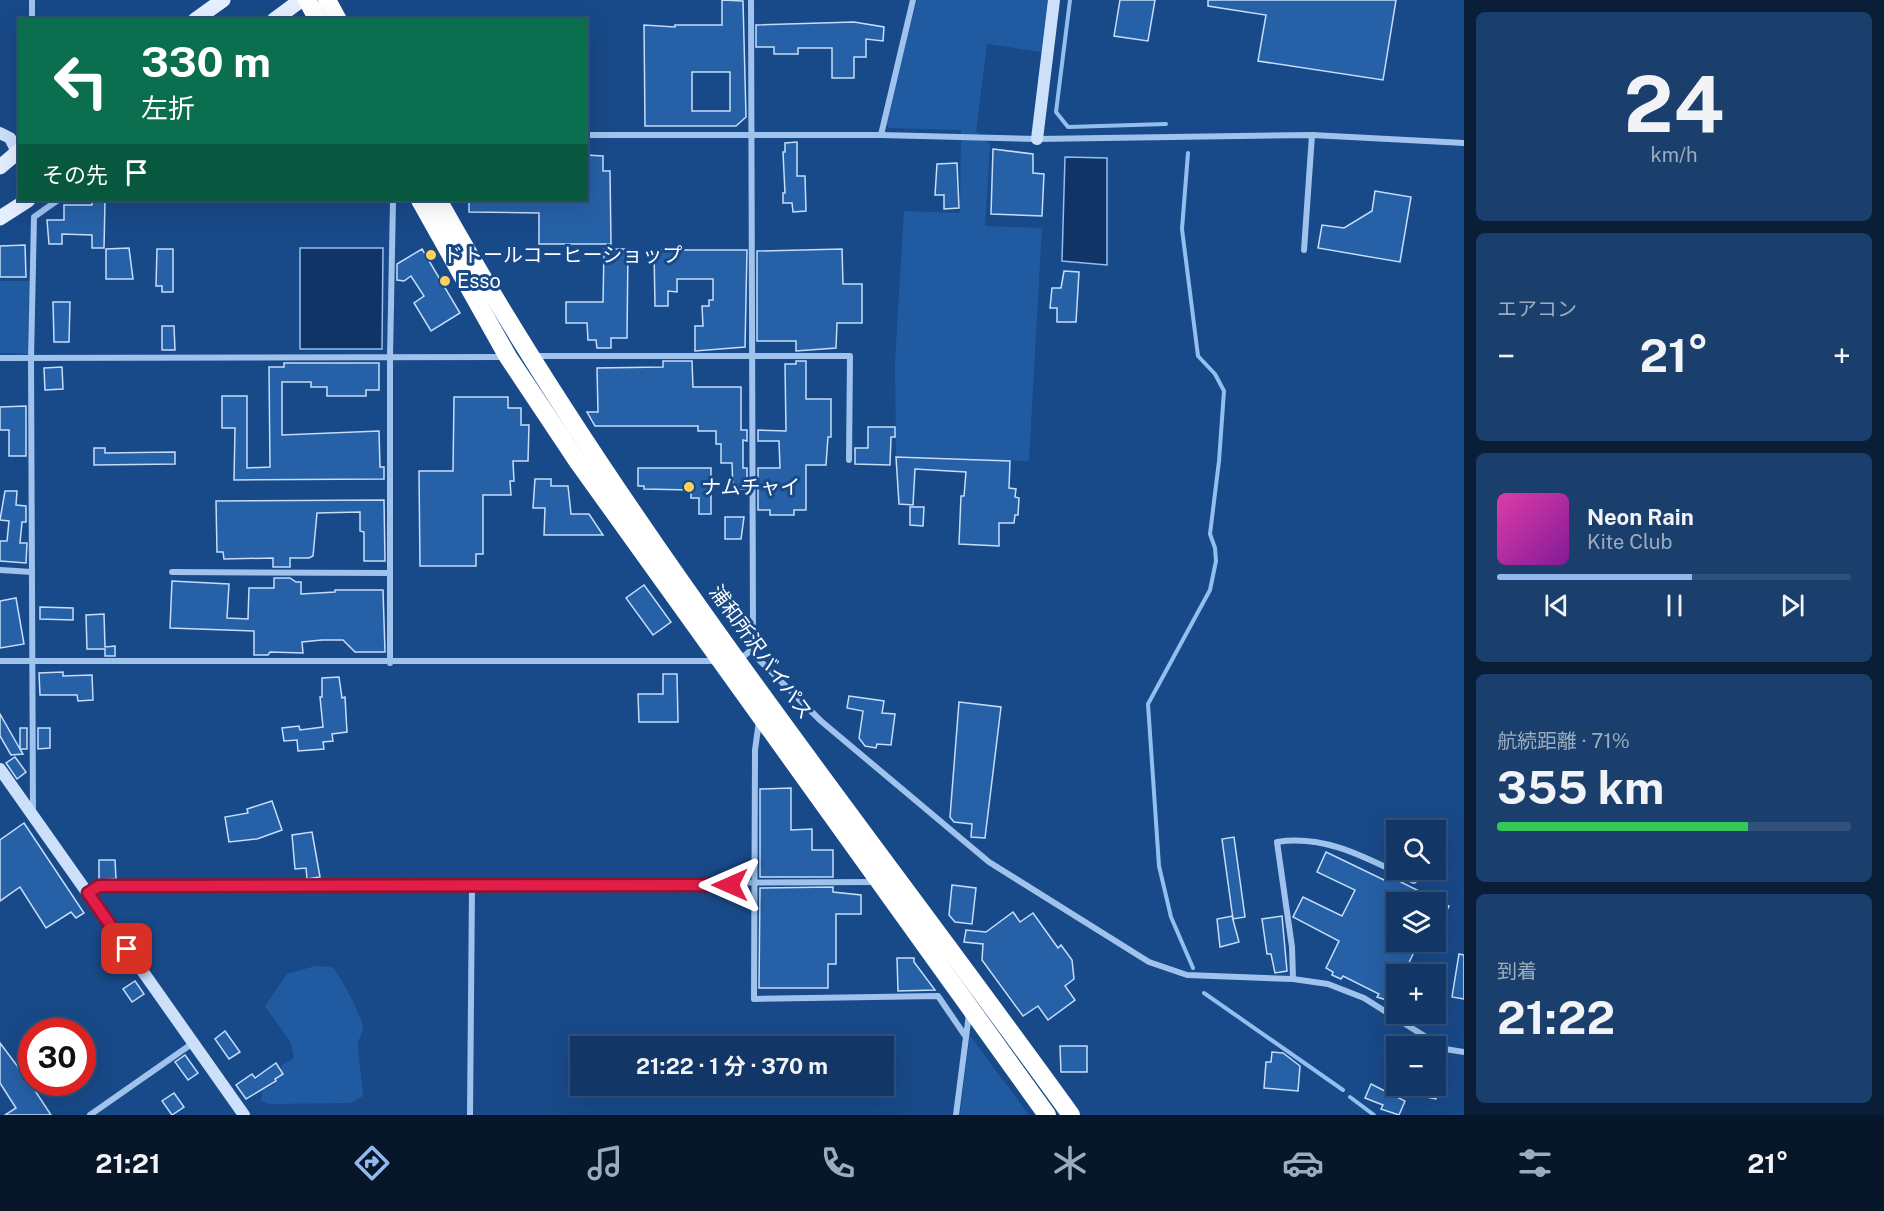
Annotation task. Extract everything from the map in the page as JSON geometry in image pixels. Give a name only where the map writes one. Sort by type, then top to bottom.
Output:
[{"type":"highway","points":[[307,0],[317,18]]},
{"type":"highway","points":[[327,0],[337,18]]},
{"type":"highway","name":"浦和所沢バイパス","points":[[421,201],[508,357],[578,462],[736,658],[760,714],[1047,1115]]},
{"type":"highway","name":"浦和所沢バイパス","points":[[439,201],[529,356],[610,479],[736,658],[1071,1115]]},
{"type":"main road","points":[[198,18],[223,0]]},
{"type":"main road","points":[[277,18],[300,0]]},
{"type":"main road","points":[[0,166],[18,151]]},
{"type":"main road","points":[[0,219],[27,201]]},
{"type":"street","points":[[32,0],[32,18]]},
{"type":"street","points":[[736,658],[753,632],[751,0]]},
{"type":"street","points":[[880,135],[913,0]]},
{"type":"street","points":[[1037,139],[1054,0]]},
{"type":"street","points":[[0,133],[10,138],[18,151]]},
{"type":"street","points":[[588,135],[880,135],[1037,139],[1312,135],[1464,143]]},
{"type":"street","points":[[1304,250],[1312,135]]},
{"type":"street","points":[[33,816],[31,359],[34,218],[57,201]]},
{"type":"street","points":[[390,663],[390,357],[393,201]]},
{"type":"street","points":[[529,356],[850,356],[849,460]]},
{"type":"street","points":[[0,358],[508,357]]},
{"type":"street","points":[[0,570],[32,572]]},
{"type":"street","points":[[172,572],[390,573]]},
{"type":"street","points":[[0,661],[32,663],[390,663],[736,658],[821,720],[989,862],[1149,962],[1187,975],[1293,979],[1328,984],[1346,990],[1408,1024],[1445,1049],[1464,1052]]},
{"type":"street","points":[[760,714],[755,750],[753,999],[938,996],[966,1037]]},
{"type":"street","points":[[0,769],[244,1115]]},
{"type":"street","points":[[1293,979],[1292,947],[1277,842],[1296,839],[1338,846],[1413,881]]},
{"type":"street","points":[[88,893],[99,886],[754,885],[880,882]]},
{"type":"street","points":[[470,1115],[472,886]]},
{"type":"street","points":[[956,1115],[969,1008]]},
{"type":"street","points":[[90,1115],[193,1043]]},
{"type":"shaded area","points":[[917,0],[1048,0],[1041,52],[987,44],[976,131],[990,144],[985,226],[1042,228],[1029,461],[896,456],[895,361],[904,211],[960,213],[961,130],[889,128],[886,123]]},
{"type":"shaded area","points":[[1065,157],[1107,158],[1107,265],[1062,261]]},
{"type":"shaded area","points":[[300,248],[383,248],[382,349],[300,349]]},
{"type":"shaded area","points":[[0,281],[29,281],[28,354],[0,353]]},
{"type":"shaded area","points":[[315,966],[332,967],[336,971],[362,1022],[363,1028],[358,1045],[363,1096],[350,1103],[268,1104],[261,1100],[263,1090],[275,1084],[282,1065],[294,1058],[291,1043],[265,1006],[287,974]]},
{"type":"shaded area","points":[[970,1036],[1029,1115],[960,1115]]},
{"type":"building","points":[[722,0],[743,1],[746,117],[736,126],[645,126],[644,25],[675,27],[675,25],[722,25]],"holes":[[[692,72],[730,72],[730,111],[692,111]]]},
{"type":"building","points":[[1120,0],[1155,0],[1148,41],[1114,36]]},
{"type":"building","points":[[1208,0],[1396,0],[1383,80],[1258,61],[1266,15],[1208,6]]},
{"type":"building","points":[[854,22],[884,27],[883,41],[866,39],[866,57],[854,57],[854,78],[832,78],[832,48],[798,48],[798,54],[774,54],[774,47],[756,47],[756,25]]},
{"type":"building","points":[[797,142],[797,176],[805,176],[806,211],[793,212],[792,203],[783,203],[783,193],[785,193],[783,152],[785,152],[785,143]]},
{"type":"building","points":[[993,149],[1033,154],[1033,173],[1044,174],[1042,216],[991,214]]},
{"type":"building","points":[[588,155],[603,156],[603,171],[610,171],[611,244],[539,244],[539,213],[469,212],[469,201],[588,201]]},
{"type":"building","points":[[957,163],[959,208],[944,209],[944,195],[935,195],[937,164]]},
{"type":"building","points":[[1375,191],[1411,197],[1400,262],[1318,248],[1322,225],[1344,228],[1372,211]]},
{"type":"building","points":[[92,201],[105,201],[104,248],[92,248],[92,235],[62,234],[62,244],[49,244],[47,220],[64,220],[64,205],[92,205]]},
{"type":"building","points":[[25,245],[26,277],[0,277],[0,246]]},
{"type":"building","points":[[129,248],[133,279],[106,279],[106,249]]},
{"type":"building","points":[[157,249],[173,249],[173,292],[162,292],[162,286],[156,286]]},
{"type":"building","points":[[422,249],[460,313],[431,331],[414,303],[424,296],[411,276],[404,281],[397,280],[397,264]]},
{"type":"building","points":[[604,249],[628,249],[627,338],[611,338],[611,348],[597,348],[596,340],[588,340],[587,323],[566,323],[566,302],[603,302]]},
{"type":"building","points":[[842,249],[843,284],[862,284],[862,323],[837,323],[836,348],[796,351],[796,341],[757,341],[757,251]]},
{"type":"building","points":[[654,250],[747,250],[745,347],[695,351],[695,326],[703,326],[702,306],[709,306],[709,300],[713,300],[713,279],[677,279],[677,292],[668,291],[668,306],[655,306]]},
{"type":"building","points":[[1064,271],[1079,272],[1076,322],[1057,322],[1057,308],[1050,308],[1052,288],[1061,288]]},
{"type":"building","points":[[53,302],[70,302],[69,342],[54,342]]},
{"type":"building","points":[[162,326],[174,326],[175,350],[162,350]]},
{"type":"building","points":[[663,361],[692,361],[693,387],[741,387],[741,430],[747,430],[747,441],[743,440],[743,468],[747,468],[747,489],[733,489],[732,463],[721,463],[721,444],[716,444],[716,431],[698,431],[698,426],[595,426],[587,412],[598,412],[597,368],[663,367]]},
{"type":"building","points":[[796,361],[806,361],[806,399],[831,399],[831,437],[828,437],[826,465],[806,465],[806,510],[794,510],[794,515],[770,515],[770,510],[758,510],[758,468],[780,468],[779,441],[758,441],[758,430],[786,431],[785,364],[796,364]]},
{"type":"building","points":[[284,363],[379,363],[379,390],[366,390],[366,396],[327,396],[327,387],[311,387],[311,382],[282,382],[282,435],[379,431],[380,467],[384,467],[384,479],[234,480],[235,428],[222,428],[222,396],[247,396],[247,468],[270,467],[269,367],[284,367]]},
{"type":"building","points":[[62,367],[63,389],[45,390],[44,368]]},
{"type":"building","points":[[454,397],[508,397],[508,408],[521,408],[521,425],[529,425],[528,461],[513,461],[514,481],[510,481],[511,495],[483,495],[483,554],[476,554],[476,566],[420,566],[419,471],[453,471]]},
{"type":"building","points":[[26,406],[26,456],[9,456],[9,430],[0,430],[0,407]]},
{"type":"building","points":[[868,427],[895,427],[895,437],[891,437],[890,465],[855,464],[855,448],[868,448]]},
{"type":"building","points":[[94,448],[105,448],[105,453],[175,452],[175,464],[94,465]]},
{"type":"building","points":[[896,457],[1010,461],[1009,488],[1016,489],[1015,497],[1019,498],[1018,515],[1015,515],[1014,523],[999,523],[999,546],[959,544],[961,496],[964,496],[966,472],[915,469],[913,505],[899,504]]},
{"type":"building","points":[[638,468],[711,468],[711,514],[699,514],[699,498],[691,498],[691,490],[644,489],[644,486],[638,486]]},
{"type":"building","points":[[535,479],[551,479],[551,486],[568,486],[571,514],[589,514],[603,535],[544,535],[545,508],[533,508]]},
{"type":"building","points":[[5,491],[17,491],[16,505],[26,506],[26,522],[22,522],[20,543],[27,543],[26,563],[0,561],[0,541],[7,541],[9,521],[0,520]]},
{"type":"building","points":[[384,500],[385,561],[364,561],[364,532],[360,531],[360,512],[317,513],[313,556],[290,558],[290,567],[273,567],[273,558],[224,559],[223,552],[217,552],[216,501]]},
{"type":"building","points":[[910,507],[924,507],[923,526],[910,525]]},
{"type":"building","points":[[725,517],[744,517],[741,539],[725,539]]},
{"type":"building","points":[[274,578],[290,578],[301,582],[301,594],[335,592],[335,590],[383,590],[385,652],[355,652],[343,640],[322,640],[302,642],[303,653],[270,652],[268,655],[254,655],[254,631],[170,628],[172,581],[229,584],[227,618],[248,619],[249,588],[274,588]]},
{"type":"building","points":[[644,585],[671,622],[653,635],[626,598]]},
{"type":"building","points":[[16,598],[24,644],[0,648],[0,601]]},
{"type":"building","points":[[40,607],[73,608],[73,620],[40,619]]},
{"type":"building","points":[[104,614],[105,647],[115,646],[115,656],[105,656],[105,649],[87,649],[86,615]]},
{"type":"building","points":[[63,672],[63,676],[92,675],[93,700],[78,701],[77,695],[40,695],[39,673]]},
{"type":"building","points":[[663,674],[677,674],[678,722],[639,722],[638,694],[663,694]]},
{"type":"building","points":[[339,677],[342,698],[345,697],[347,732],[332,734],[333,741],[323,742],[324,749],[298,751],[297,740],[284,741],[282,728],[299,726],[300,730],[323,727],[320,697],[322,697],[322,678]]},
{"type":"building","points":[[849,696],[884,701],[882,713],[895,714],[891,745],[877,744],[876,748],[865,746],[859,738],[863,711],[847,708]]},
{"type":"building","points":[[959,702],[1001,707],[985,838],[971,837],[972,824],[954,822],[950,817]]},
{"type":"building","points":[[0,714],[23,754],[11,755],[0,736]]},
{"type":"building","points":[[20,728],[27,728],[27,749],[20,749]]},
{"type":"building","points":[[38,728],[50,728],[50,748],[38,749]]},
{"type":"building","points":[[15,757],[26,772],[17,779],[6,763]]},
{"type":"building","points":[[791,788],[791,830],[812,829],[812,850],[833,850],[833,877],[760,877],[760,789]]},
{"type":"building","points":[[272,801],[282,830],[257,839],[229,842],[225,817],[248,813],[247,809]]},
{"type":"building","points":[[24,823],[84,913],[76,918],[71,912],[46,928],[20,887],[0,901],[0,840]]},
{"type":"building","points":[[312,832],[320,877],[307,879],[306,868],[295,869],[292,835]]},
{"type":"building","points":[[1234,837],[1245,917],[1233,919],[1222,839]]},
{"type":"building","points":[[1326,852],[1384,880],[1386,877],[1386,880],[1397,880],[1421,892],[1386,892],[1386,952],[1414,952],[1408,964],[1386,964],[1386,1000],[1377,997],[1379,994],[1343,976],[1341,979],[1332,975],[1333,972],[1326,968],[1339,941],[1293,917],[1303,897],[1342,916],[1355,890],[1317,872]]},
{"type":"building","points":[[99,860],[115,860],[116,879],[99,880]]},
{"type":"building","points":[[952,885],[976,888],[972,924],[955,922],[949,915]]},
{"type":"building","points":[[833,887],[833,892],[861,895],[861,914],[836,914],[836,964],[828,964],[828,988],[759,988],[760,888]]},
{"type":"building","points":[[1013,912],[1020,922],[1033,913],[1058,948],[1061,945],[1072,960],[1074,979],[1065,986],[1075,1000],[1048,1020],[1038,1006],[1023,1016],[982,960],[983,944],[964,942],[966,930],[986,932]]},
{"type":"building","points":[[1232,916],[1239,942],[1220,947],[1217,919]]},
{"type":"building","points":[[1282,916],[1287,971],[1275,973],[1271,954],[1267,954],[1262,919]]},
{"type":"building","points":[[1459,954],[1464,955],[1464,999],[1452,997]]},
{"type":"building","points":[[897,958],[914,958],[914,962],[935,990],[898,991]]},
{"type":"building","points":[[135,981],[144,994],[132,1002],[123,989]]},
{"type":"building","points":[[225,1031],[240,1052],[229,1059],[215,1039]]},
{"type":"building","points":[[0,1043],[18,1067],[18,1096],[39,1096],[51,1115],[5,1115],[16,1108],[0,1083]]},
{"type":"building","points":[[1060,1046],[1087,1046],[1087,1072],[1061,1072]]},
{"type":"building","points":[[1272,1052],[1283,1053],[1300,1066],[1298,1091],[1264,1088],[1266,1062],[1271,1062]]},
{"type":"building","points":[[185,1055],[198,1073],[188,1080],[175,1062]]},
{"type":"building","points":[[276,1063],[283,1074],[275,1079],[276,1081],[246,1099],[236,1085],[252,1074],[255,1078]]},
{"type":"building","points":[[1371,1084],[1386,1092],[1386,1096],[1395,1096],[1405,1101],[1399,1115],[1381,1109],[1383,1105],[1365,1098]]},
{"type":"building","points":[[174,1093],[184,1107],[172,1115],[162,1101]]},
{"type":"building","points":[[1420,1096],[1437,1096],[1436,1099]]},
{"type":"waterway","points":[[1070,0],[1056,112],[1068,127],[1166,124]]},
{"type":"waterway","points":[[1188,153],[1182,229],[1198,356],[1215,374],[1224,391],[1219,461],[1210,534],[1215,548],[1216,561],[1210,590],[1148,704],[1159,866],[1171,917],[1193,968]]},
{"type":"waterway","points":[[1204,993],[1343,1090]]},
{"type":"waterway","points":[[1350,1097],[1374,1115]]},
{"type":"place","name":"ドトールコーヒーショップ","points":[[431,255]]},
{"type":"place","name":"Esso","points":[[445,281]]},
{"type":"place","name":"ナムチャイ","points":[[689,487]]},
{"type":"route","points":[[127,949],[88,893],[99,886],[730,885]]}]
